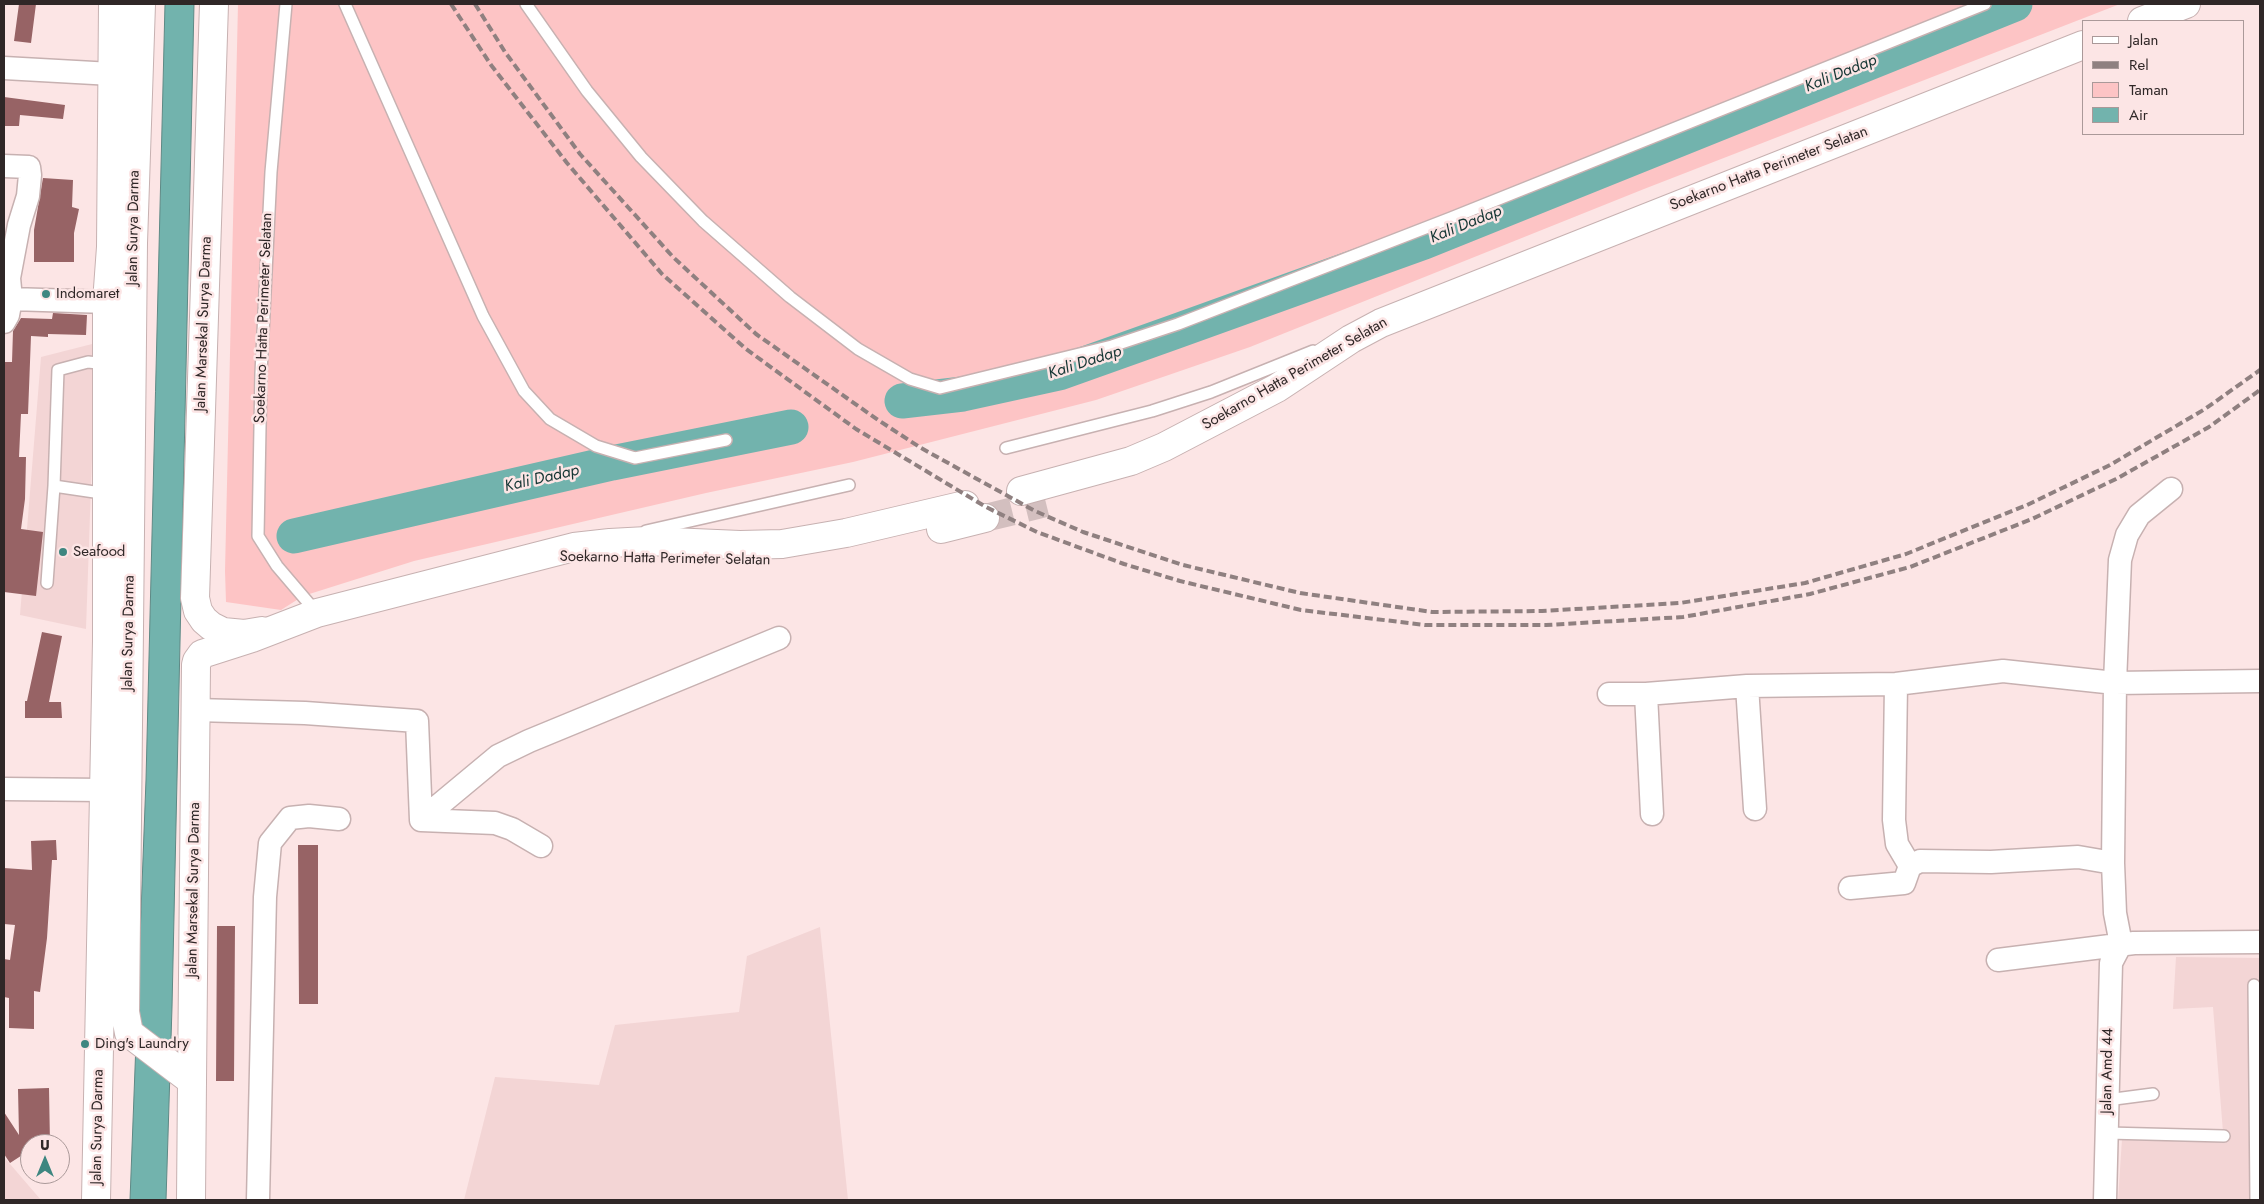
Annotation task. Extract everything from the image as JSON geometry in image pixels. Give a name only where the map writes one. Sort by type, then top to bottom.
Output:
[{"type":"main road","name":"Jalan Surya Darma","points":[[96,1200],[104,790],[108,494],[108,302],[111,247],[113,4]]},
{"type":"main road","name":"Jalan Surya Darma","points":[[132,1035],[125,1012],[132,263],[141,4]]},
{"type":"main road","name":"Jalan Marsekal Surya Darma","points":[[214,4],[195,598],[198,611],[204,620],[223,632]]},
{"type":"main road","points":[[2145,20],[2186,4]]},
{"type":"main road","name":"Soekarno Hatta Perimeter Selatan","points":[[1021,491],[1131,461],[1164,447],[1277,388],[1351,339],[1381,322],[2082,45]]},
{"type":"main road","name":"Soekarno Hatta Perimeter Selatan","points":[[1046,503],[1129,480],[1176,462],[1234,433],[1289,401],[1387,331],[1456,293]]},
{"type":"main road","name":"Soekarno Hatta Perimeter Selatan","points":[[196,705],[197,661],[202,654],[317,613],[521,560],[574,547],[647,541],[740,545],[782,544],[975,512],[864,547],[784,561],[711,562],[591,556],[561,556],[521,560]]},
{"type":"main road","name":"Soekarno Hatta Perimeter Selatan","points":[[223,632],[244,634],[281,627]]},
{"type":"main road","name":"Jalan Marsekal Surya Darma","points":[[192,1081],[196,705]]},
{"type":"main road","points":[[100,1056],[132,1035],[192,1081],[191,1200]]},
{"type":"street","points":[[4,68],[112,74]]},
{"type":"street","points":[[4,166],[29,167],[30,175],[28,196],[19,225],[9,278],[11,299],[8,315],[4,322]]},
{"type":"street","points":[[11,299],[108,302]]},
{"type":"street","points":[[2121,944],[2115,913],[2113,863],[2115,683],[2120,560],[2127,535],[2139,516],[2171,489]]},
{"type":"street","points":[[421,820],[498,756],[529,741],[779,638]]},
{"type":"street","points":[[1608,694],[1646,694],[1747,686],[1896,684],[2003,671],[2115,683],[2260,681]]},
{"type":"street","points":[[1896,684],[1894,820],[1897,844],[1910,866]]},
{"type":"street","points":[[1747,686],[1755,809]]},
{"type":"street","points":[[1646,694],[1652,814]]},
{"type":"street","points":[[196,705],[417,720],[421,820]]},
{"type":"street","points":[[4,789],[104,790]]},
{"type":"street","points":[[258,1200],[265,907],[270,843],[290,818],[309,816],[339,819]]},
{"type":"street","points":[[421,820],[495,823],[512,829],[541,846]]},
{"type":"street","points":[[1850,888],[1904,882],[1910,866],[1920,860],[1991,862],[2078,857],[2113,863]]},
{"type":"street","points":[[1998,960],[2121,944],[2260,942]]},
{"type":"street","name":"Jalan Amd 44","points":[[2105,1200],[2111,963],[2121,944]]},
{"type":"lane","name":"Soekarno Hatta Perimeter Selatan","points":[[286,4],[271,172],[261,373],[258,536],[277,566],[317,613]]},
{"type":"lane","points":[[345,4],[483,316],[524,391],[550,420],[596,446],[635,458],[726,440]]},
{"type":"lane","points":[[526,4],[586,91],[641,157],[703,221],[790,297],[858,349],[910,379],[940,388],[1112,346],[1178,324],[1450,218],[1985,4]]},
{"type":"lane","points":[[1006,448],[1114,422],[1210,392],[1381,322]]},
{"type":"lane","points":[[47,583],[54,486],[58,370],[88,362],[108,364]]},
{"type":"lane","points":[[574,547],[849,485]]},
{"type":"lane","points":[[54,486],[108,494]]},
{"type":"lane","points":[[2254,985],[2256,1200]]},
{"type":"lane","points":[[2107,1100],[2153,1094]]},
{"type":"lane","points":[[2108,1132],[2224,1136]]},
{"type":"shaded area","points":[[96,343],[86,629],[20,615],[41,357]]},
{"type":"shaded area","points":[[820,927],[848,1200],[464,1200],[495,1077],[599,1085],[615,1025],[739,1012],[747,956]]},
{"type":"shaded area","points":[[2176,957],[2260,958],[2260,1200],[2118,1200],[2122,1139],[2223,1132],[2213,1007],[2173,1009]]},
{"type":"shaded area","points":[[4,1157],[20,1176],[20,1184],[27,1184],[41,1200],[4,1200]]},
{"type":"green space","points":[[238,4],[2120,4],[1644,189],[1250,347],[1096,400],[853,462],[706,493],[414,561],[303,596],[281,610],[226,602],[225,571]]},
{"type":"water","points":[[165,4],[194,4],[172,1007],[166,1200],[130,1200],[146,780]]},
{"type":"building","points":[[19,4],[36,4],[31,43],[14,41]]},
{"type":"building","points":[[4,97],[65,105],[63,119],[20,115],[19,126],[4,126]]},
{"type":"building","points":[[43,178],[73,180],[72,207],[79,209],[74,233],[74,262],[34,262],[34,230]]},
{"type":"building","points":[[53,313],[87,315],[86,335],[48,334],[48,337],[31,336],[28,414],[21,414],[19,457],[26,457],[25,499],[21,529],[43,532],[36,596],[4,592],[4,362],[12,362],[13,331],[21,318],[52,319]]},
{"type":"building","points":[[42,632],[62,636],[49,702],[61,702],[62,718],[25,718],[25,701],[27,701]]},
{"type":"building","points":[[56,840],[57,860],[52,860],[47,938],[40,992],[34,991],[34,1029],[9,1028],[9,998],[4,997],[4,959],[10,960],[15,925],[4,924],[4,868],[32,870],[31,841]]},
{"type":"building","points":[[298,845],[318,845],[318,1004],[299,1004]]},
{"type":"building","points":[[217,926],[235,926],[234,1081],[216,1081]]},
{"type":"building","points":[[49,1088],[50,1134],[20,1134],[20,1156],[10,1163],[4,1154],[4,1112],[19,1135],[18,1089]]},
{"type":"waterway","name":"Kali Dadap","points":[[902,401],[963,394],[1059,373],[1174,332],[1424,242],[2015,4]]},
{"type":"waterway","name":"Kali Dadap","points":[[294,536],[612,463],[791,427]]},
{"type":"tunnel","points":[[985,518],[1046,503]]},
{"type":"railway","points":[[451,4],[491,65],[567,163],[662,274],[746,349],[856,429],[986,507],[1037,532],[1124,564],[1180,581],[1301,610],[1425,625],[1546,625],[1683,617],[1810,594],[1910,567],[2032,519],[2116,479],[2209,427],[2260,390]]},
{"type":"railway","points":[[475,4],[505,52],[580,154],[673,257],[756,334],[921,448],[1035,511],[1083,532],[1183,565],[1300,593],[1432,612],[1542,611],[1680,603],[1805,583],[1906,554],[2027,505],[2110,465],[2205,409],[2260,370]]},
{"type":"place","name":"Indomaret","points":[[46,294]]},
{"type":"place","name":"Seafood","points":[[63,552]]},
{"type":"place","name":"Ding's Laundry","points":[[85,1044]]}]
